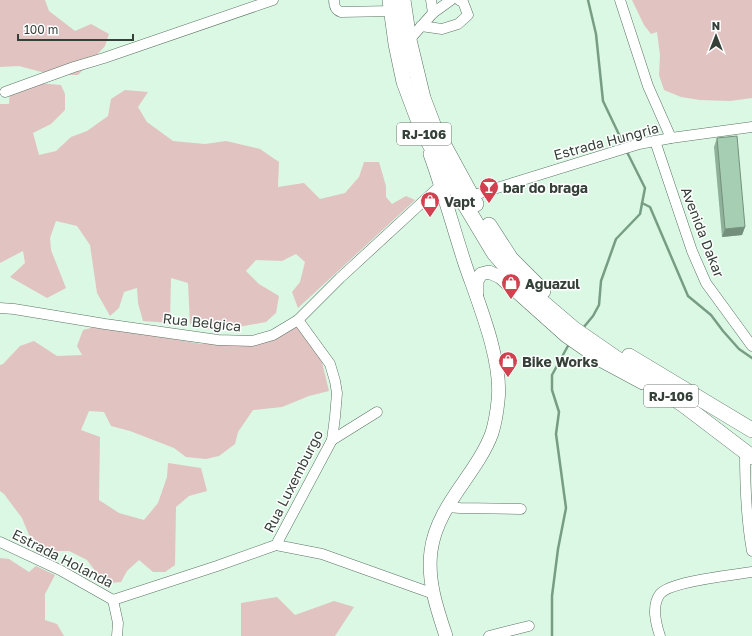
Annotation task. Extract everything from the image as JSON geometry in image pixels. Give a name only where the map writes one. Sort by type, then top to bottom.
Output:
[{"type":"highway","name":"RJ-106","points":[[403,0],[409,40],[423,98],[434,127],[471,196],[511,259],[540,288],[580,334],[640,363],[752,430]]},
{"type":"highway","name":"RJ-106","points":[[391,6],[396,44],[404,82],[422,130],[494,253],[520,283],[580,334],[666,393],[749,455]]},
{"type":"main road","points":[[422,130],[488,333],[499,383],[498,399],[492,432],[486,445],[447,507],[431,550],[431,572],[436,607],[446,636]]},
{"type":"main road","points":[[477,299],[477,281],[479,276],[484,273],[496,275],[506,281],[530,305],[580,334]]},
{"type":"street","points":[[5,92],[74,67],[273,0]]},
{"type":"street","points":[[334,0],[334,6],[341,12],[391,6]]},
{"type":"street","points":[[430,0],[433,12]]},
{"type":"street","points":[[409,40],[433,12],[451,0]]},
{"type":"street","points":[[421,26],[442,29],[458,24],[468,14],[463,2],[459,0]]},
{"type":"street","points":[[620,0],[648,86],[671,138]]},
{"type":"street","name":"Estrada Hungria","points":[[471,196],[639,144],[752,127]]},
{"type":"street","name":"Avenida Dakar","points":[[655,141],[692,251],[706,283],[752,346]]},
{"type":"street","name":"Rua Belgica","points":[[0,308],[218,340],[252,341],[273,335],[298,320],[340,278],[440,185]]},
{"type":"street","name":"Rua Luxemburgo","points":[[276,545],[332,440],[337,393],[330,364],[298,320]]},
{"type":"street","points":[[332,440],[378,412]]},
{"type":"street","points":[[749,455],[745,485],[752,551]]},
{"type":"street","points":[[447,507],[521,509]]},
{"type":"street","name":"Estrada Holanda","points":[[0,542],[60,570],[113,600]]},
{"type":"street","points":[[117,636],[118,623],[113,600],[276,545],[322,554],[434,594]]},
{"type":"street","points":[[660,636],[657,628],[655,613],[656,603],[660,594],[683,583],[752,572]]},
{"type":"street","points":[[489,636],[529,626]]},
{"type":"shaded area","points":[[0,0],[45,0],[49,11],[75,31],[91,24],[109,34],[105,46],[78,75],[53,75],[19,66],[0,67]]},
{"type":"shaded area","points":[[632,0],[752,0],[752,98],[730,101],[700,100],[681,97],[664,90],[659,75],[660,55],[657,32],[651,34],[644,25]]},
{"type":"shaded area","points":[[26,82],[61,85],[65,94],[65,110],[51,124],[33,133],[39,155],[56,151],[71,137],[87,131],[108,116],[111,99],[125,90],[148,92],[138,107],[147,122],[173,141],[205,144],[226,141],[260,149],[279,162],[278,187],[304,183],[320,199],[345,193],[359,177],[364,162],[379,162],[386,186],[386,197],[392,204],[406,196],[415,200],[298,308],[292,292],[300,282],[305,262],[296,254],[282,261],[256,260],[246,271],[259,284],[279,296],[276,313],[266,322],[216,331],[190,324],[188,283],[171,278],[170,323],[143,321],[138,303],[137,288],[124,292],[119,308],[110,316],[97,293],[90,245],[77,226],[56,221],[50,238],[51,250],[66,288],[47,298],[10,277],[25,263],[23,251],[0,263],[0,104],[9,104],[10,88]]},
{"type":"shaded area","points":[[98,326],[202,344],[250,343],[298,327],[321,358],[329,391],[309,396],[282,407],[253,410],[238,432],[235,444],[219,456],[206,459],[186,457],[174,448],[130,431],[111,426],[104,412],[89,411],[81,430],[100,437],[99,500],[119,513],[144,520],[158,503],[167,477],[168,463],[201,468],[207,491],[189,496],[176,507],[175,565],[165,572],[153,572],[139,560],[127,571],[121,582],[110,583],[99,576],[87,560],[69,551],[49,551],[29,535],[22,518],[4,494],[0,491],[0,365],[3,364],[20,346],[34,341],[57,356],[82,355],[77,346],[83,330]]},
{"type":"shaded area","points":[[0,558],[9,559],[29,572],[36,566],[55,575],[45,594],[45,620],[57,624],[64,636],[0,636]]},
{"type":"shaded area","points":[[277,597],[295,615],[334,601],[354,607],[335,636],[241,636],[241,603]]},
{"type":"building","points":[[737,136],[745,227],[725,229],[717,138]]},
{"type":"waterway","points":[[588,0],[596,34],[603,101],[624,145]]},
{"type":"waterway","points":[[583,328],[593,316],[599,305],[601,281],[616,239],[640,214],[645,188],[626,150]]},
{"type":"waterway","points":[[642,203],[650,207],[688,296],[711,315],[739,349],[752,358]]},
{"type":"waterway","points":[[552,636],[552,596],[558,549],[566,508],[556,434],[559,412],[552,390],[552,375],[569,344]]},
{"type":"place","name":"bar do braga","points":[[489,204]]},
{"type":"place","name":"Vapt","points":[[430,218]]},
{"type":"place","name":"Aguazul","points":[[511,300]]},
{"type":"place","name":"Bike Works","points":[[508,378]]}]
